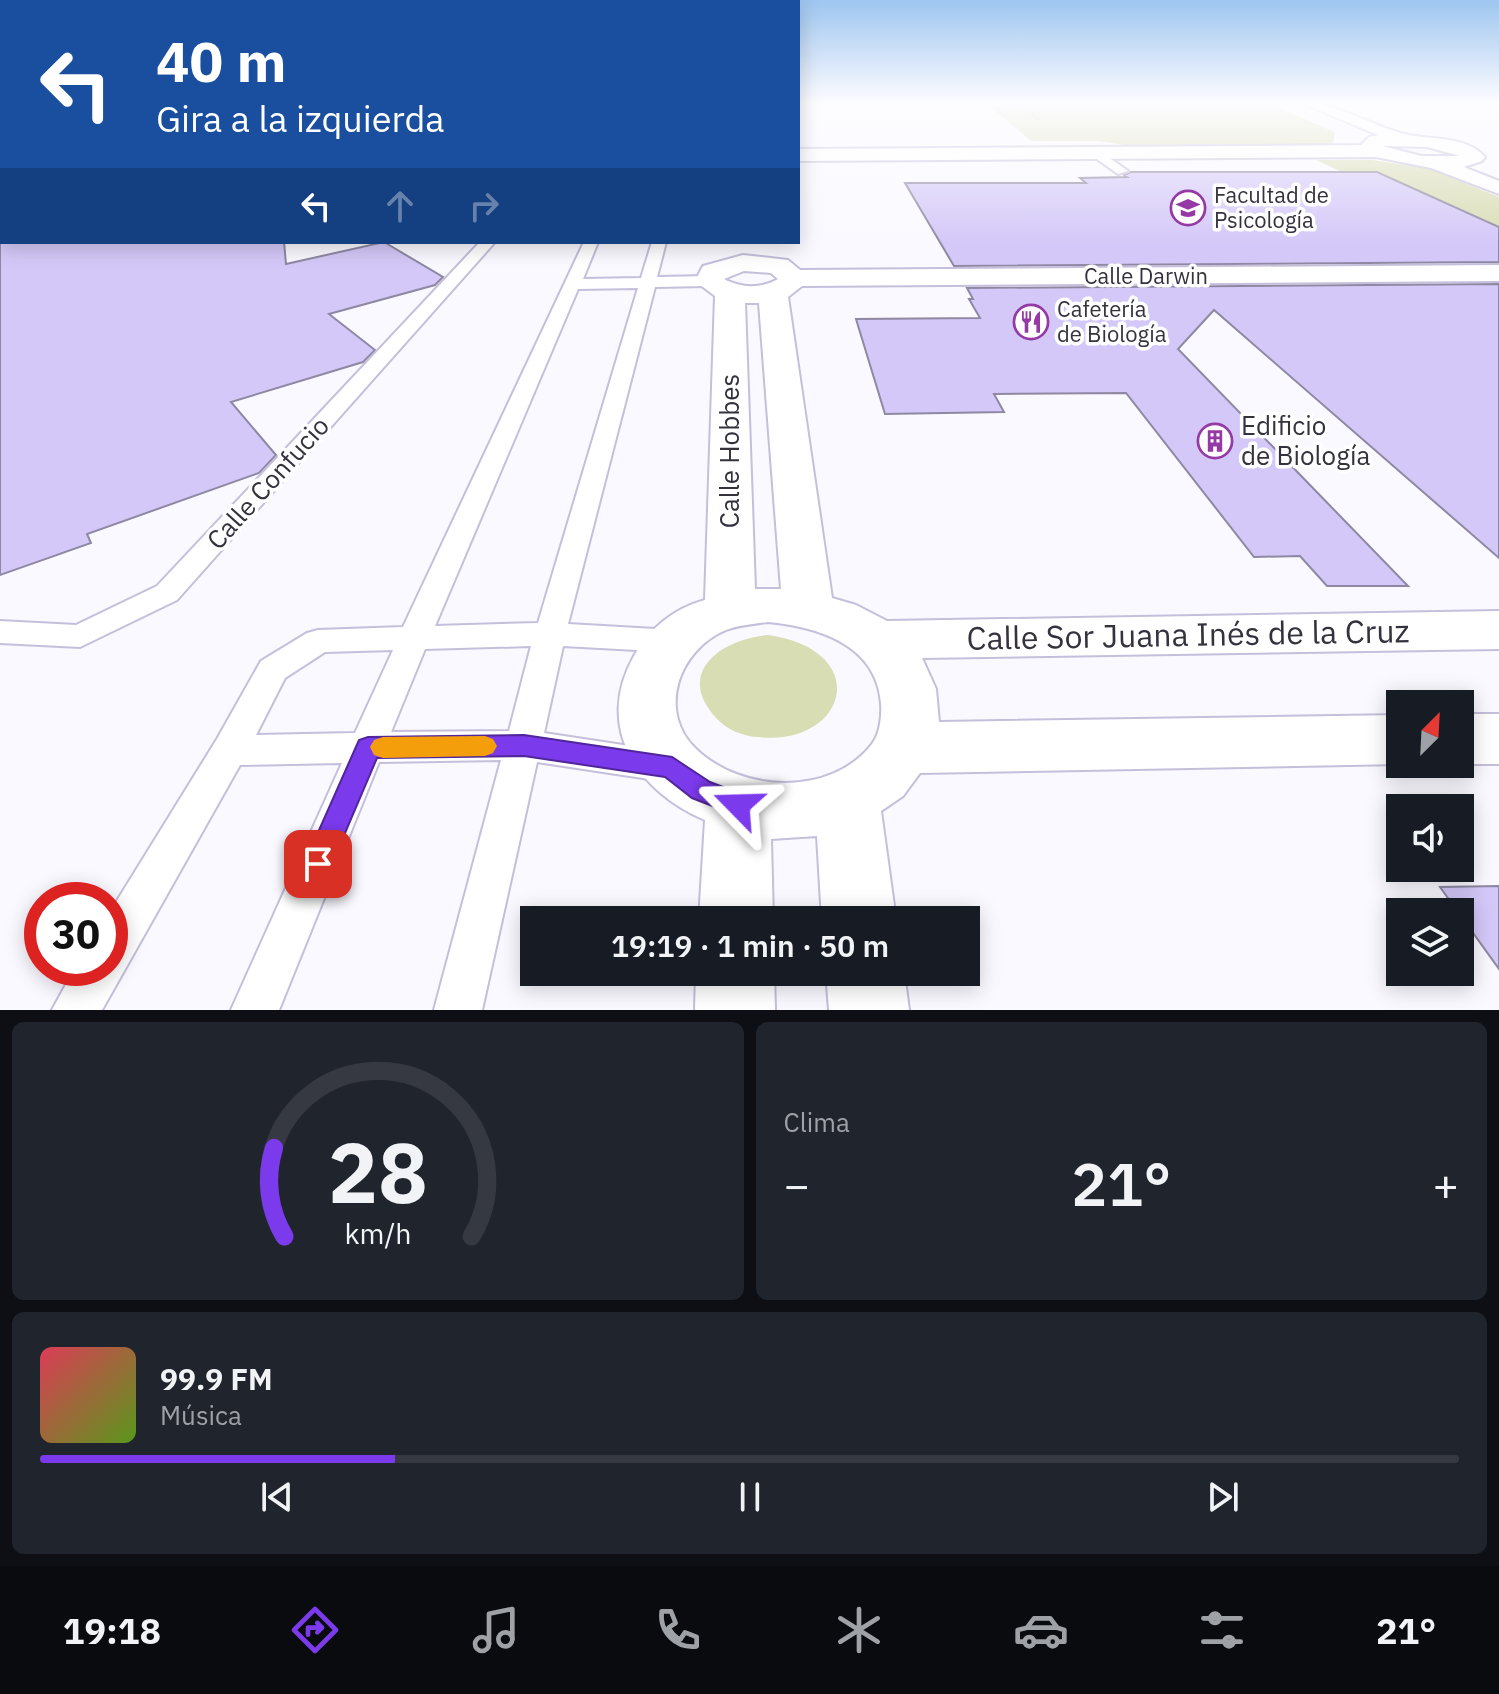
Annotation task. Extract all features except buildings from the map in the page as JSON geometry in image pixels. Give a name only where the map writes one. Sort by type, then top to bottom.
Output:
[{"type":"street","points":[[800,155],[1008,150]]},
{"type":"street","points":[[1019,150],[1182,150]]},
{"type":"street","points":[[1391,150],[1433,162],[1499,188]]},
{"type":"street","points":[[1460,150],[1476,156],[1499,175]]},
{"type":"street","points":[[1433,162],[1476,156]]},
{"type":"street","name":"Calle Hobbes","points":[[775,269],[808,608]]},
{"type":"street","name":"Calle Darwin","points":[[723,270],[1499,273]]},
{"type":"street","name":"Calle Hobbes","points":[[723,270],[730,611]]},
{"type":"street","points":[[768,605],[808,608],[845,620],[877,640],[897,662],[909,690],[912,719],[903,748],[881,776],[847,798],[812,809],[775,811],[738,805],[701,790],[672,768],[652,737],[645,706],[654,666],[673,641],[699,621],[730,611],[768,605]]},
{"type":"street","name":"Calle Sor Juana Inés de la Cruz","points":[[877,640],[1499,630]]},
{"type":"street","points":[[1474,739],[1499,739]]},
{"type":"street","points":[[903,748],[1386,740]]},
{"type":"street","points":[[847,798],[858,906]]},
{"type":"street","points":[[736,906],[738,805]]},
{"type":"street","points":[[735,986],[735,1010]]},
{"type":"street","points":[[866,986],[869,1010]]},
{"type":"lane","points":[[1094,152],[1122,171]]},
{"type":"lane","name":"Calle Confucio","points":[[0,632],[80,636],[167,593],[486,244]]},
{"type":"lane","points":[[255,1010],[414,638],[590,244]]},
{"type":"lane","points":[[458,1010],[550,634],[658,244]]},
{"type":"lane","points":[[576,278],[650,278],[723,270]]},
{"type":"lane","points":[[128,923],[230,750],[273,670],[318,641],[550,634],[673,641]]},
{"type":"lane","points":[[230,750],[524,745],[672,768]]},
{"type":"lane","points":[[76,1010],[90,986]]},
{"type":"green space","points":[[1316,160],[1373,160],[1431,169],[1499,197],[1499,227],[1377,172],[1342,172]]},
{"type":"green space","points":[[768,635],[802,644],[824,659],[835,677],[836,695],[828,713],[812,727],[788,736],[757,737],[731,730],[718,720],[705,703],[700,688],[701,674],[719,652],[750,638]]},
{"type":"slow traffic","points":[[383,747],[485,746]]},
{"type":"place","name":"Facultad de Psicología","points":[[1188,208]]},
{"type":"place","name":"Cafetería de Biología","points":[[1031,322]]},
{"type":"place","name":"Edificio de Biología","points":[[1215,441]]},
{"type":"route","points":[[318,864],[368,747],[524,745],[672,768],[701,790],[738,805]]}]
